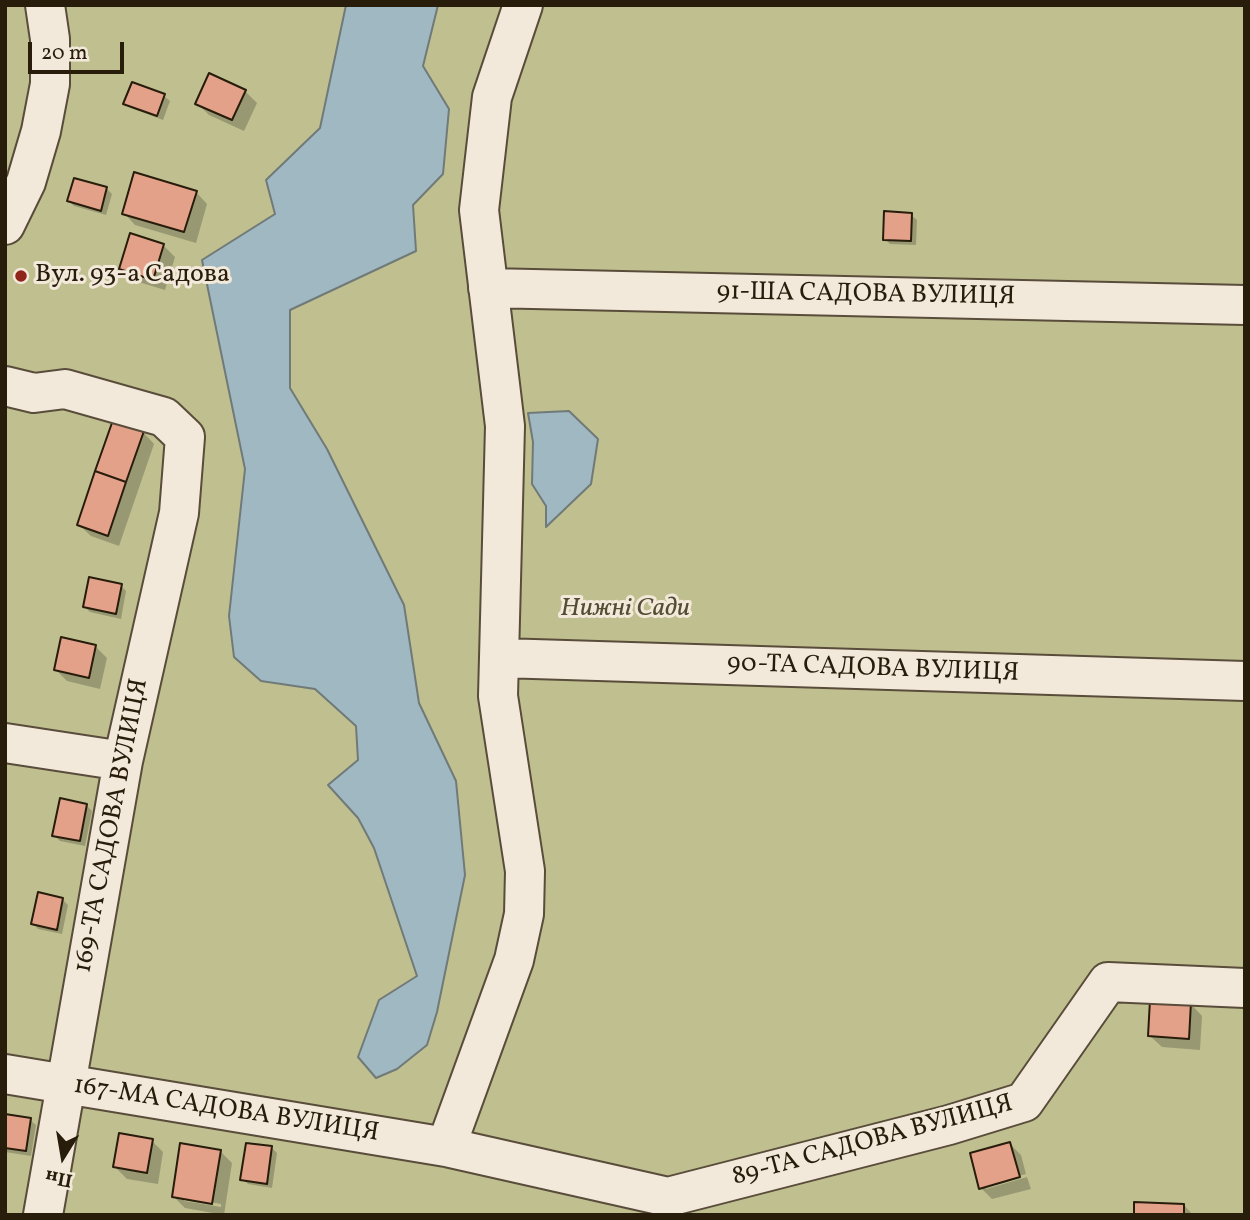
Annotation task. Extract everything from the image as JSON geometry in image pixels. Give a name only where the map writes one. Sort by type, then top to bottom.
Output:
[{"type":"street","points":[[5,225],[26,182],[41,131],[50,85],[50,39],[45,5]]},
{"type":"street","points":[[446,1147],[514,960],[524,914],[524,871],[498,696],[505,426],[479,210],[492,97],[523,5]]},
{"type":"street","name":"91-ША САДОВА ВУЛИЦЯ","points":[[488,288],[1245,305]]},
{"type":"street","name":"169-ТА САДОВА ВУЛИЦЯ","points":[[5,386],[34,393],[65,389],[164,418],[185,437],[179,513],[123,761],[43,1215]]},
{"type":"street","name":"90-ТА САДОВА ВУЛИЦЯ","points":[[501,658],[1245,681]]},
{"type":"street","points":[[5,743],[123,761]]},
{"type":"street","name":"89-ТА САДОВА ВУЛИЦЯ","points":[[446,1147],[678,1206],[1024,1102],[1108,982],[1245,988]]},
{"type":"street","name":"167-МА САДОВА ВУЛИЦЯ","points":[[5,1074],[446,1147]]},
{"type":"green space","name":"Нижні Сади","points":[[5,5],[1245,5],[1245,1215],[5,1215]]},
{"type":"water","points":[[346,5],[438,5],[423,66],[449,109],[443,174],[413,205],[416,251],[290,310],[290,388],[327,449],[404,605],[419,703],[456,781],[465,875],[437,1012],[427,1045],[397,1069],[376,1078],[358,1057],[379,1000],[417,976],[374,848],[358,818],[328,785],[358,760],[356,726],[315,689],[261,681],[234,657],[229,616],[245,469],[202,260],[275,214],[266,180],[320,128]]},
{"type":"water","points":[[569,411],[598,439],[591,484],[546,527],[546,506],[532,484],[533,442],[528,413]]},
{"type":"building","points":[[209,73],[246,90],[232,120],[195,104]]},
{"type":"building","points":[[132,82],[165,94],[157,116],[123,104]]},
{"type":"building","points":[[134,172],[197,191],[184,232],[122,214]]},
{"type":"building","points":[[74,178],[107,187],[101,211],[67,201]]},
{"type":"building","points":[[884,211],[912,213],[911,241],[883,240]]},
{"type":"building","points":[[130,233],[164,244],[153,280],[119,269]]},
{"type":"building","points":[[113,420],[144,431],[126,482],[95,471]]},
{"type":"building","points":[[95,471],[126,482],[108,536],[77,525]]},
{"type":"building","points":[[89,577],[122,584],[116,614],[83,607]]},
{"type":"building","points":[[61,637],[96,645],[89,678],[54,670]]},
{"type":"building","points":[[60,798],[87,804],[80,841],[52,836]]},
{"type":"building","points":[[38,892],[63,898],[57,930],[31,924]]},
{"type":"building","points":[[1150,1000],[1191,1002],[1189,1039],[1148,1036]]},
{"type":"building","points":[[5,1114],[31,1118],[26,1151],[5,1148]]},
{"type":"building","points":[[119,1133],[153,1139],[147,1173],[113,1167]]},
{"type":"building","points":[[1010,1142],[1020,1177],[979,1189],[970,1153]]},
{"type":"building","points":[[180,1143],[221,1150],[212,1204],[172,1197]]},
{"type":"building","points":[[246,1143],[272,1146],[267,1184],[240,1180]]},
{"type":"building","points":[[1134,1202],[1184,1204],[1184,1215],[1134,1215]]},
{"type":"place","name":"Вул. 93-а Садова","points":[[21,276]]}]
